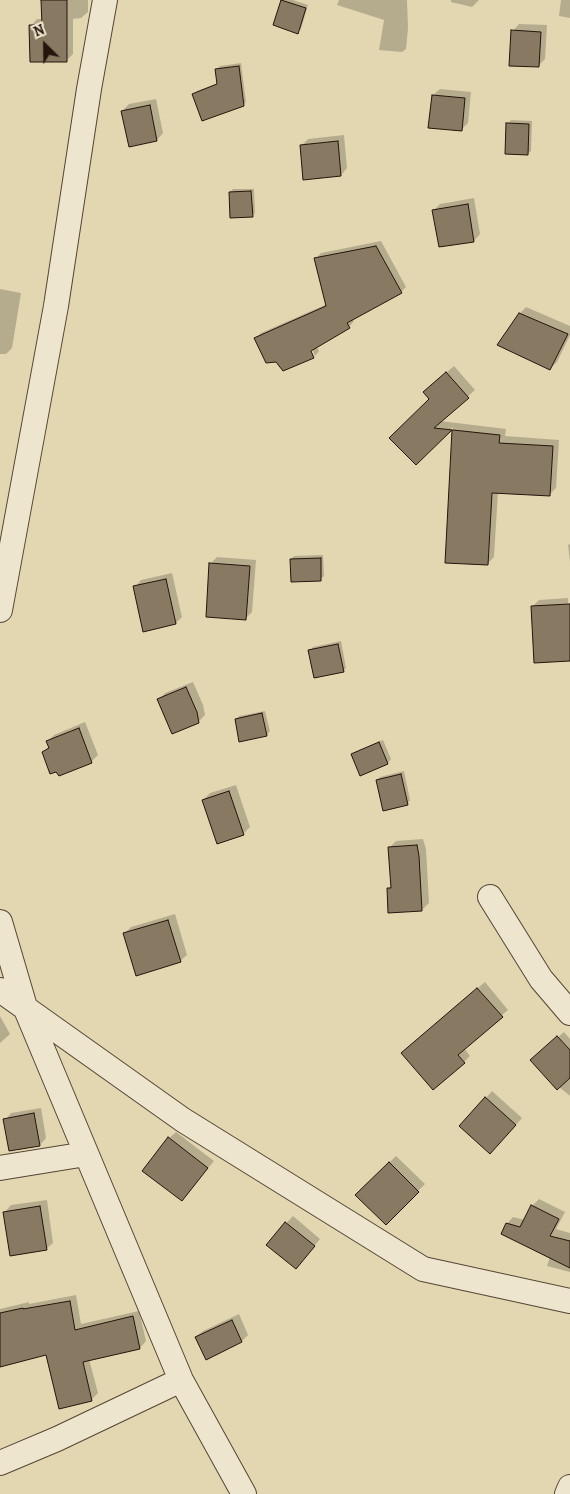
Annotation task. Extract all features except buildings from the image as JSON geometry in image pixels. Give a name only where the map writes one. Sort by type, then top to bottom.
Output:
[{"type":"street","points":[[0,610],[56,306],[89,89],[105,0]]},
{"type":"street","points":[[490,897],[541,979],[570,1013]]},
{"type":"street","points":[[0,922],[25,1008],[181,1380],[244,1494]]},
{"type":"street","points":[[0,990],[183,1120],[422,1269],[570,1301]]},
{"type":"street","points":[[0,1168],[86,1154]]},
{"type":"street","points":[[0,1463],[57,1439],[181,1380]]},
{"type":"street","points":[[567,1494],[570,1487]]}]
